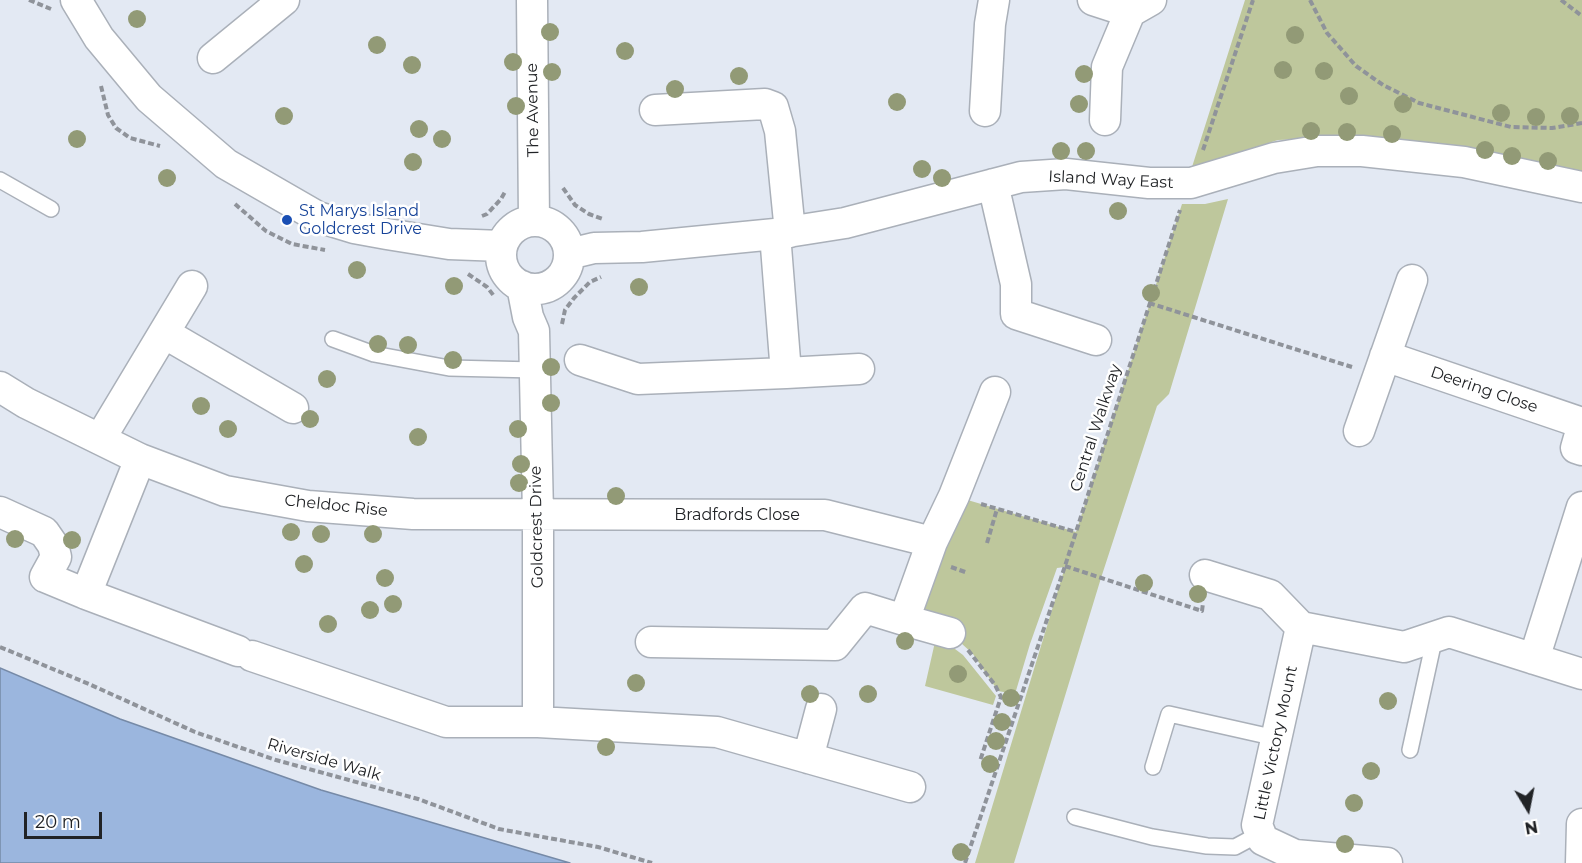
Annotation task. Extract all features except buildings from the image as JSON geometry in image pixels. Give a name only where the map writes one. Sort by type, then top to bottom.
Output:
[{"type":"street","points":[[76,0],[99,38],[148,98],[226,164],[256,182],[318,217],[354,228],[448,244],[502,246]]},
{"type":"street","points":[[213,58],[284,0]]},
{"type":"street","name":"The Avenue","points":[[532,0],[534,221]]},
{"type":"street","points":[[985,111],[990,24],[994,0]]},
{"type":"street","points":[[1093,0],[1141,6],[1107,67],[1105,120]]},
{"type":"street","points":[[655,110],[765,104],[773,107],[780,132],[786,373]]},
{"type":"street","name":"Island Way East","points":[[569,254],[594,248],[642,247],[783,233],[845,223],[1021,177],[1066,174],[1149,183],[1191,183],[1274,158],[1317,151],[1362,151],[1464,162],[1582,187]]},
{"type":"street","points":[[993,184],[1016,284],[1016,314],[1096,340]]},
{"type":"street","points":[[524,222],[545,222],[562,234],[569,254],[562,274],[536,285],[507,276],[502,266],[502,246],[514,228],[524,222]]},
{"type":"street","points":[[1359,431],[1412,280]]},
{"type":"street","name":"Goldcrest Drive","points":[[536,285],[534,332],[538,514],[538,722]]},
{"type":"street","points":[[100,439],[192,286]]},
{"type":"street","points":[[164,333],[294,408]]},
{"type":"street","points":[[580,360],[639,379],[859,369]]},
{"type":"street","name":"Deering Close","points":[[1382,366],[1582,425]]},
{"type":"street","name":"Cheldoc Rise","points":[[0,387],[26,403],[140,459],[225,491],[308,506],[413,514],[538,514]]},
{"type":"street","points":[[904,620],[932,542],[954,496],[995,392]]},
{"type":"street","points":[[1582,425],[1576,448],[1582,450]]},
{"type":"street","points":[[86,594],[140,459]]},
{"type":"street","points":[[1534,659],[1582,507]]},
{"type":"street","points":[[0,512],[44,532],[53,545],[56,557],[45,578],[245,653],[446,722],[538,722],[717,732],[910,787]]},
{"type":"street","name":"Bradfords Close","points":[[538,514],[825,515],[932,542]]},
{"type":"street","points":[[1205,575],[1270,596],[1301,627],[1404,647],[1449,632],[1582,674]]},
{"type":"street","points":[[651,642],[836,645],[865,608],[950,633]]},
{"type":"street","name":"Little Victory Mount","points":[[1301,627],[1257,825],[1263,840],[1295,855],[1387,863]]},
{"type":"street","points":[[808,758],[821,709]]},
{"type":"street","points":[[1581,863],[1582,824]]},
{"type":"lane","points":[[0,180],[51,208]]},
{"type":"lane","points":[[333,339],[374,354],[449,368],[535,370]]},
{"type":"lane","points":[[1410,750],[1435,636]]},
{"type":"lane","points":[[1153,767],[1169,714],[1276,738]]},
{"type":"lane","points":[[1075,817],[1152,837],[1207,846],[1235,847],[1261,833]]},
{"type":"path","name":"Central Walkway","points":[[964,863],[1065,566],[1182,204],[1253,0]]},
{"type":"path","points":[[1310,0],[1327,33],[1356,66],[1383,85],[1419,103],[1511,127],[1552,128],[1582,123]]},
{"type":"path","points":[[1561,0],[1582,16]]},
{"type":"path","points":[[1149,303],[1382,366]]},
{"type":"path","points":[[954,496],[1076,532]]},
{"type":"path","points":[[987,543],[997,509]]},
{"type":"path","points":[[1065,566],[1202,611],[1205,575]]},
{"type":"path","points":[[950,633],[973,654],[995,685],[1001,698],[980,761]]},
{"type":"path","name":"Riverside Walk","points":[[0,647],[195,732],[276,760],[418,799],[499,829],[598,847],[652,863]]},
{"type":"green space","points":[[1245,0],[1582,0],[1582,172],[1350,137],[1278,140],[1192,167]]},
{"type":"green space","points":[[1228,199],[1169,394],[1157,406],[1101,578],[1014,863],[975,863],[1065,567],[1057,568],[1015,694],[998,691],[973,654],[961,643],[921,616],[954,496],[1076,532],[1182,204],[1205,204]]},
{"type":"green space","points":[[935,642],[947,643],[963,655],[996,696],[993,705],[925,686]]},
{"type":"water","points":[[0,668],[120,719],[321,790],[570,863],[0,863]]},
{"type":"place","name":"St Marys Island Goldcrest Drive","points":[[287,220]]}]
